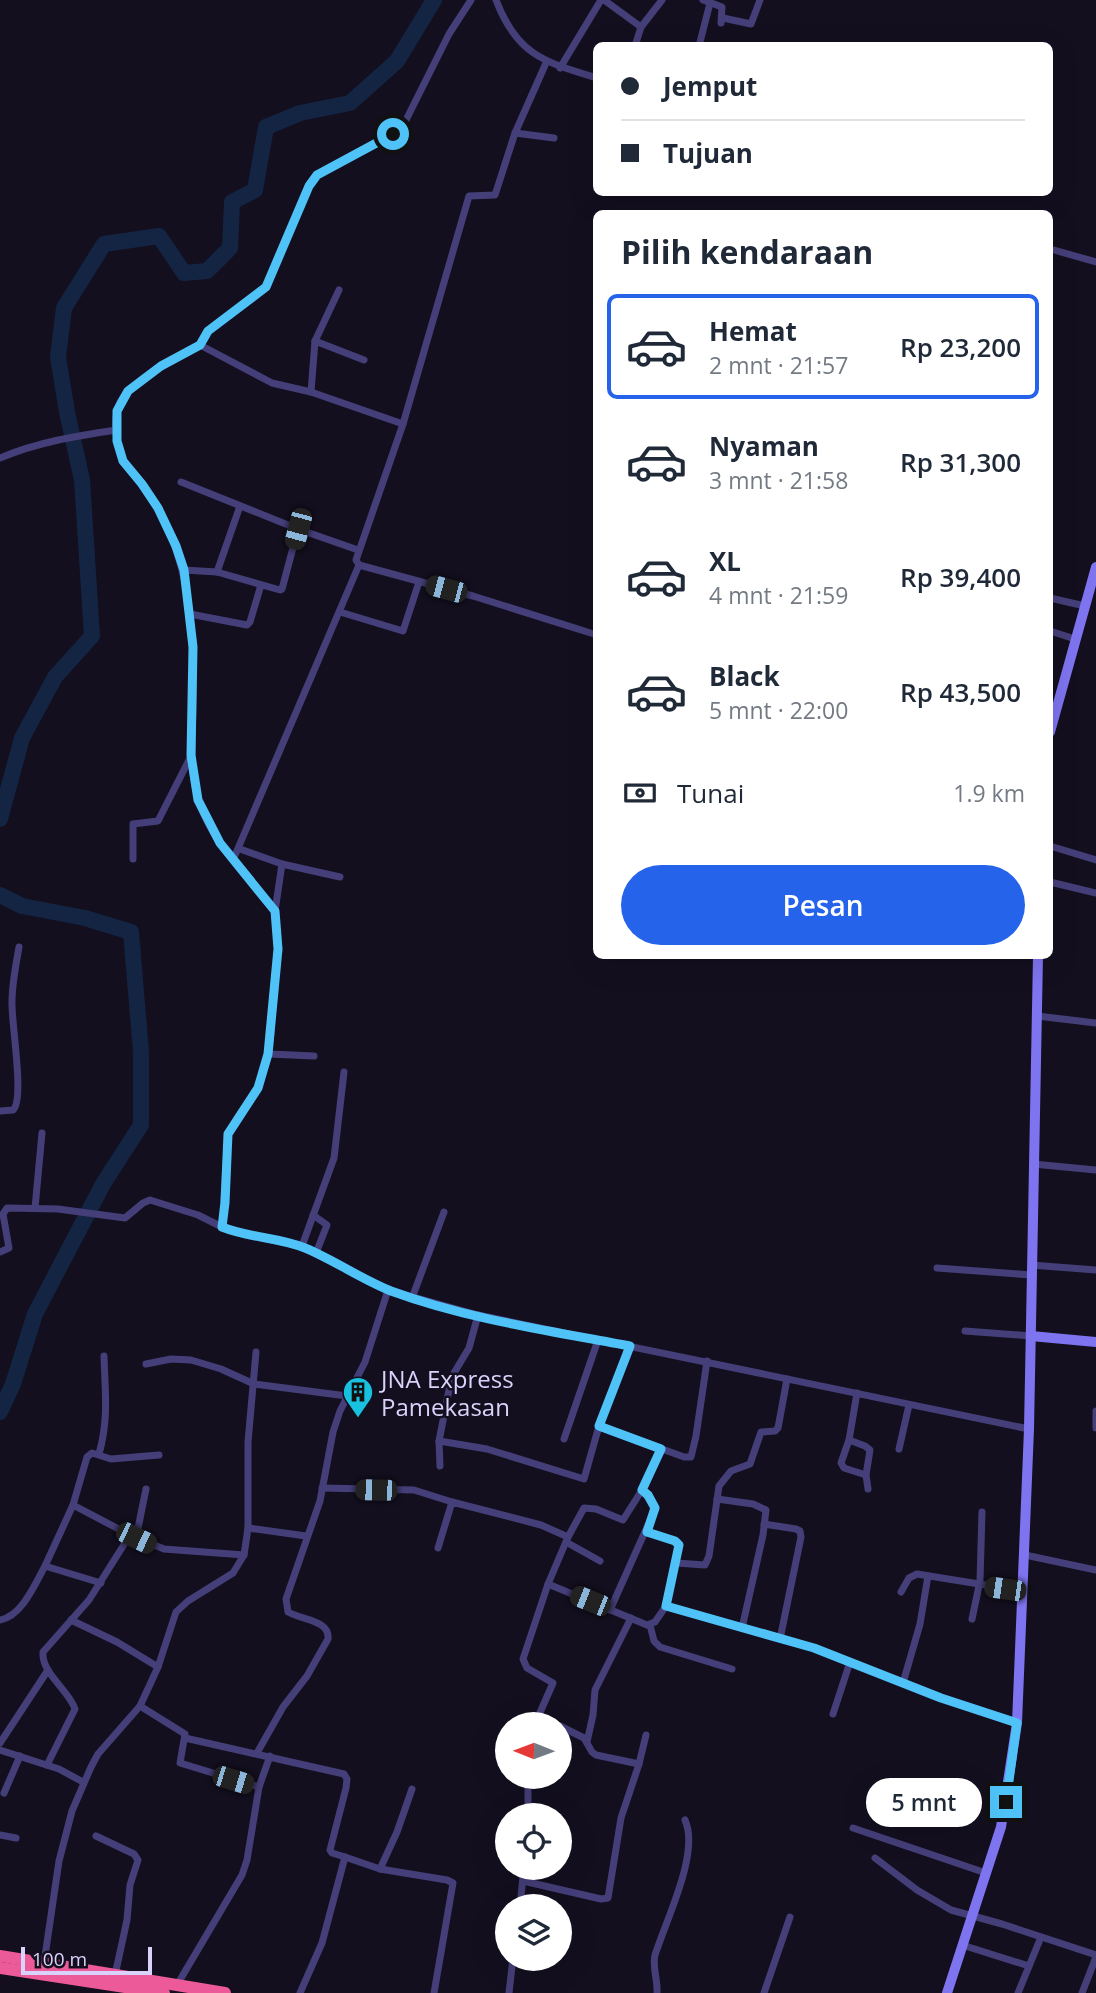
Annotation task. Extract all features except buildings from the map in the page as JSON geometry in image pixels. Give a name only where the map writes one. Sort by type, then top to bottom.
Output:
[{"type":"highway","points":[[0,1956],[225,1993]]},
{"type":"highway","points":[[0,1968],[163,1993]]},
{"type":"main road","points":[[1053,708],[1096,567]]},
{"type":"main road","points":[[947,1993],[1001,1828],[1017,1723],[1029,1429],[1038,959]]},
{"type":"main road","points":[[1031,1336],[1096,1342]]},
{"type":"street","points":[[275,911],[233,860],[209,825],[198,800],[191,755],[193,701],[190,614],[184,570],[158,508],[123,461],[116,430],[118,405],[128,391],[161,366],[200,345],[208,331],[266,287],[309,186],[317,175],[387,139],[405,122],[449,34],[471,0]]},
{"type":"street","points":[[496,0],[505,22],[518,41],[547,63],[593,78]]},
{"type":"street","points":[[560,68],[602,0],[641,27]]},
{"type":"street","points":[[636,42],[641,27],[662,0]]},
{"type":"street","points":[[700,42],[707,1],[722,7],[722,21],[751,24],[760,0]]},
{"type":"street","points":[[233,860],[240,849],[359,565],[356,558],[358,550],[403,424],[469,196],[495,195],[515,133],[547,63]]},
{"type":"street","points":[[515,133],[554,138]]},
{"type":"street","points":[[1054,250],[1096,262]]},
{"type":"street","points":[[311,392],[315,341],[339,290]]},
{"type":"street","points":[[315,341],[364,360]]},
{"type":"street","points":[[200,345],[272,383],[311,392],[403,424]]},
{"type":"street","points":[[0,458],[62,438],[116,430]]},
{"type":"street","points":[[181,482],[358,550]]},
{"type":"street","points":[[217,572],[240,506]]},
{"type":"street","points":[[184,570],[217,572],[282,589],[298,529]]},
{"type":"street","points":[[359,565],[593,634]]},
{"type":"street","points":[[340,612],[403,631],[419,582]]},
{"type":"street","points":[[190,614],[247,625],[261,585]]},
{"type":"street","points":[[1053,599],[1085,606]]},
{"type":"street","points":[[1053,632],[1075,639]]},
{"type":"street","points":[[133,859],[133,824],[160,819],[191,755]]},
{"type":"street","points":[[1053,847],[1096,860]]},
{"type":"street","points":[[240,849],[282,864],[340,877]]},
{"type":"street","points":[[222,1227],[228,1134],[258,1088],[268,1054],[278,949],[275,911],[282,864]]},
{"type":"street","points":[[1053,884],[1096,893]]},
{"type":"street","points":[[0,1111],[13,1110],[17,1104],[18,1074],[12,1001],[19,947]]},
{"type":"street","points":[[1037,1016],[1096,1023]]},
{"type":"street","points":[[268,1054],[314,1056]]},
{"type":"street","points":[[302,1247],[334,1158],[345,1072]]},
{"type":"street","points":[[34,1208],[42,1133]]},
{"type":"street","points":[[1033,1164],[1096,1170]]},
{"type":"street","points":[[0,1252],[8,1250],[9,1246],[4,1210],[7,1208],[69,1210],[127,1217],[150,1200],[198,1215],[245,1235],[302,1247],[388,1290],[412,1298],[478,1315],[1029,1429]]},
{"type":"street","points":[[412,1298],[444,1212]]},
{"type":"street","points":[[313,1215],[327,1225],[316,1253]]},
{"type":"street","points":[[937,1268],[1096,1270]]},
{"type":"street","points":[[257,1754],[283,1707],[307,1676],[328,1639],[329,1634],[324,1626],[293,1615],[286,1607],[286,1599],[306,1536],[316,1515],[333,1432],[347,1396],[365,1362],[388,1290]]},
{"type":"street","points":[[440,1466],[439,1441],[453,1377],[469,1348],[478,1315]]},
{"type":"street","points":[[965,1331],[1031,1336]]},
{"type":"street","points":[[564,1439],[598,1340]]},
{"type":"street","points":[[439,1441],[487,1449],[583,1479],[599,1426],[630,1346]]},
{"type":"street","points":[[44,1963],[59,1861],[83,1782],[98,1754],[140,1706],[158,1667],[176,1612],[188,1601],[233,1573],[244,1555],[248,1528],[248,1442],[256,1352]]},
{"type":"street","points":[[99,1454],[107,1418],[104,1356]]},
{"type":"street","points":[[146,1364],[171,1359],[191,1360],[221,1369],[254,1384],[347,1396]]},
{"type":"street","points":[[599,1426],[687,1458],[692,1456],[707,1361]]},
{"type":"street","points":[[676,1563],[705,1565],[709,1556],[722,1479],[731,1471],[751,1462],[761,1432],[778,1429],[787,1379]]},
{"type":"street","points":[[857,1393],[849,1440],[841,1460],[842,1466],[866,1475]]},
{"type":"street","points":[[899,1449],[909,1405]]},
{"type":"street","points":[[1096,1411],[1096,1428]]},
{"type":"street","points":[[849,1440],[871,1451],[866,1475],[868,1489]]},
{"type":"street","points":[[540,1712],[552,1682],[533,1673],[523,1661],[548,1584],[567,1540],[584,1507],[625,1520],[661,1449]]},
{"type":"street","points":[[0,1620],[8,1618],[22,1605],[45,1566],[73,1505],[90,1453],[111,1460],[159,1455]]},
{"type":"street","points":[[323,1488],[414,1490],[452,1503],[541,1525],[600,1561]]},
{"type":"street","points":[[47,1765],[75,1709],[71,1698],[48,1670],[43,1661],[43,1653],[101,1583],[133,1536],[146,1489]]},
{"type":"street","points":[[610,1610],[647,1532],[655,1508],[642,1490]]},
{"type":"street","points":[[717,1499],[764,1508],[764,1524],[742,1628]]},
{"type":"street","points":[[438,1548],[452,1503]]},
{"type":"street","points":[[73,1505],[164,1549],[244,1555]]},
{"type":"street","points":[[972,1619],[979,1585],[983,1539],[982,1512]]},
{"type":"street","points":[[764,1524],[798,1530],[801,1537],[780,1639]]},
{"type":"street","points":[[248,1528],[306,1536]]},
{"type":"street","points":[[647,1532],[678,1542],[666,1606],[650,1625]]},
{"type":"street","points":[[1025,1555],[1096,1570]]},
{"type":"street","points":[[45,1566],[101,1583]]},
{"type":"street","points":[[901,1591],[913,1575],[1023,1591]]},
{"type":"street","points":[[903,1683],[920,1624],[929,1576]]},
{"type":"street","points":[[548,1584],[650,1625]]},
{"type":"street","points":[[666,1606],[814,1648],[1017,1723]]},
{"type":"street","points":[[587,1742],[595,1691],[631,1618]]},
{"type":"street","points":[[71,1620],[117,1642],[158,1667]]},
{"type":"street","points":[[650,1625],[654,1641],[660,1647],[732,1669]]},
{"type":"street","points":[[833,1714],[849,1662]]},
{"type":"street","points":[[0,1743],[48,1670]]},
{"type":"street","points":[[140,1706],[184,1733],[180,1763],[259,1787]]},
{"type":"street","points":[[572,1731],[580,1735],[596,1755],[639,1764]]},
{"type":"street","points":[[521,1894],[523,1881],[601,1899],[608,1898],[621,1818],[646,1735]]},
{"type":"street","points":[[185,1738],[345,1774],[346,1788],[330,1850],[332,1853],[380,1869],[453,1883],[434,1993]]},
{"type":"street","points":[[0,1750],[47,1765],[83,1782]]},
{"type":"street","points":[[4,1793],[20,1756]]},
{"type":"street","points":[[177,1985],[242,1875],[259,1787],[270,1756]]},
{"type":"street","points":[[380,1869],[412,1790]]},
{"type":"street","points":[[657,1993],[654,1959],[689,1855],[690,1834],[685,1820]]},
{"type":"street","points":[[853,1828],[986,1873]]},
{"type":"street","points":[[0,1835],[16,1838]]},
{"type":"street","points":[[96,1836],[134,1854],[138,1860],[130,1885],[129,1911],[116,1975]]},
{"type":"street","points":[[300,1993],[322,1943],[345,1857]]},
{"type":"street","points":[[875,1858],[942,1906],[1096,1956],[1082,1993]]},
{"type":"street","points":[[764,1993],[790,1917]]},
{"type":"street","points":[[1018,1993],[1041,1937]]},
{"type":"street","points":[[962,1945],[1029,1966]]},
{"type":"street","points":[[509,1993],[512,1971]]},
{"type":"waterway","points":[[0,819],[22,738],[55,677],[92,636],[82,480],[58,357],[64,308],[104,244],[159,236],[184,273],[207,271],[230,248],[232,202],[255,190],[266,127],[300,113],[350,103],[397,61],[434,0]]},
{"type":"waterway","points":[[0,895],[22,906],[85,918],[131,932],[141,1052],[141,1125],[103,1184],[35,1314],[13,1384],[0,1412]]},
{"type":"place","name":"JNA Express Pamekasan","points":[[358,1419]]},
{"type":"route","points":[[393,134],[317,175],[309,186],[266,287],[208,331],[200,345],[161,366],[128,391],[117,411],[117,441],[123,461],[158,508],[184,570],[193,647],[191,755],[198,800],[220,843],[275,911],[278,949],[268,1054],[258,1088],[228,1134],[222,1227],[245,1235],[302,1247],[388,1290],[412,1298],[478,1315],[630,1346],[599,1426],[661,1449],[642,1490],[655,1508],[647,1532],[678,1542],[679,1545],[666,1606],[814,1648],[941,1698],[1017,1723],[1006,1802]]}]
